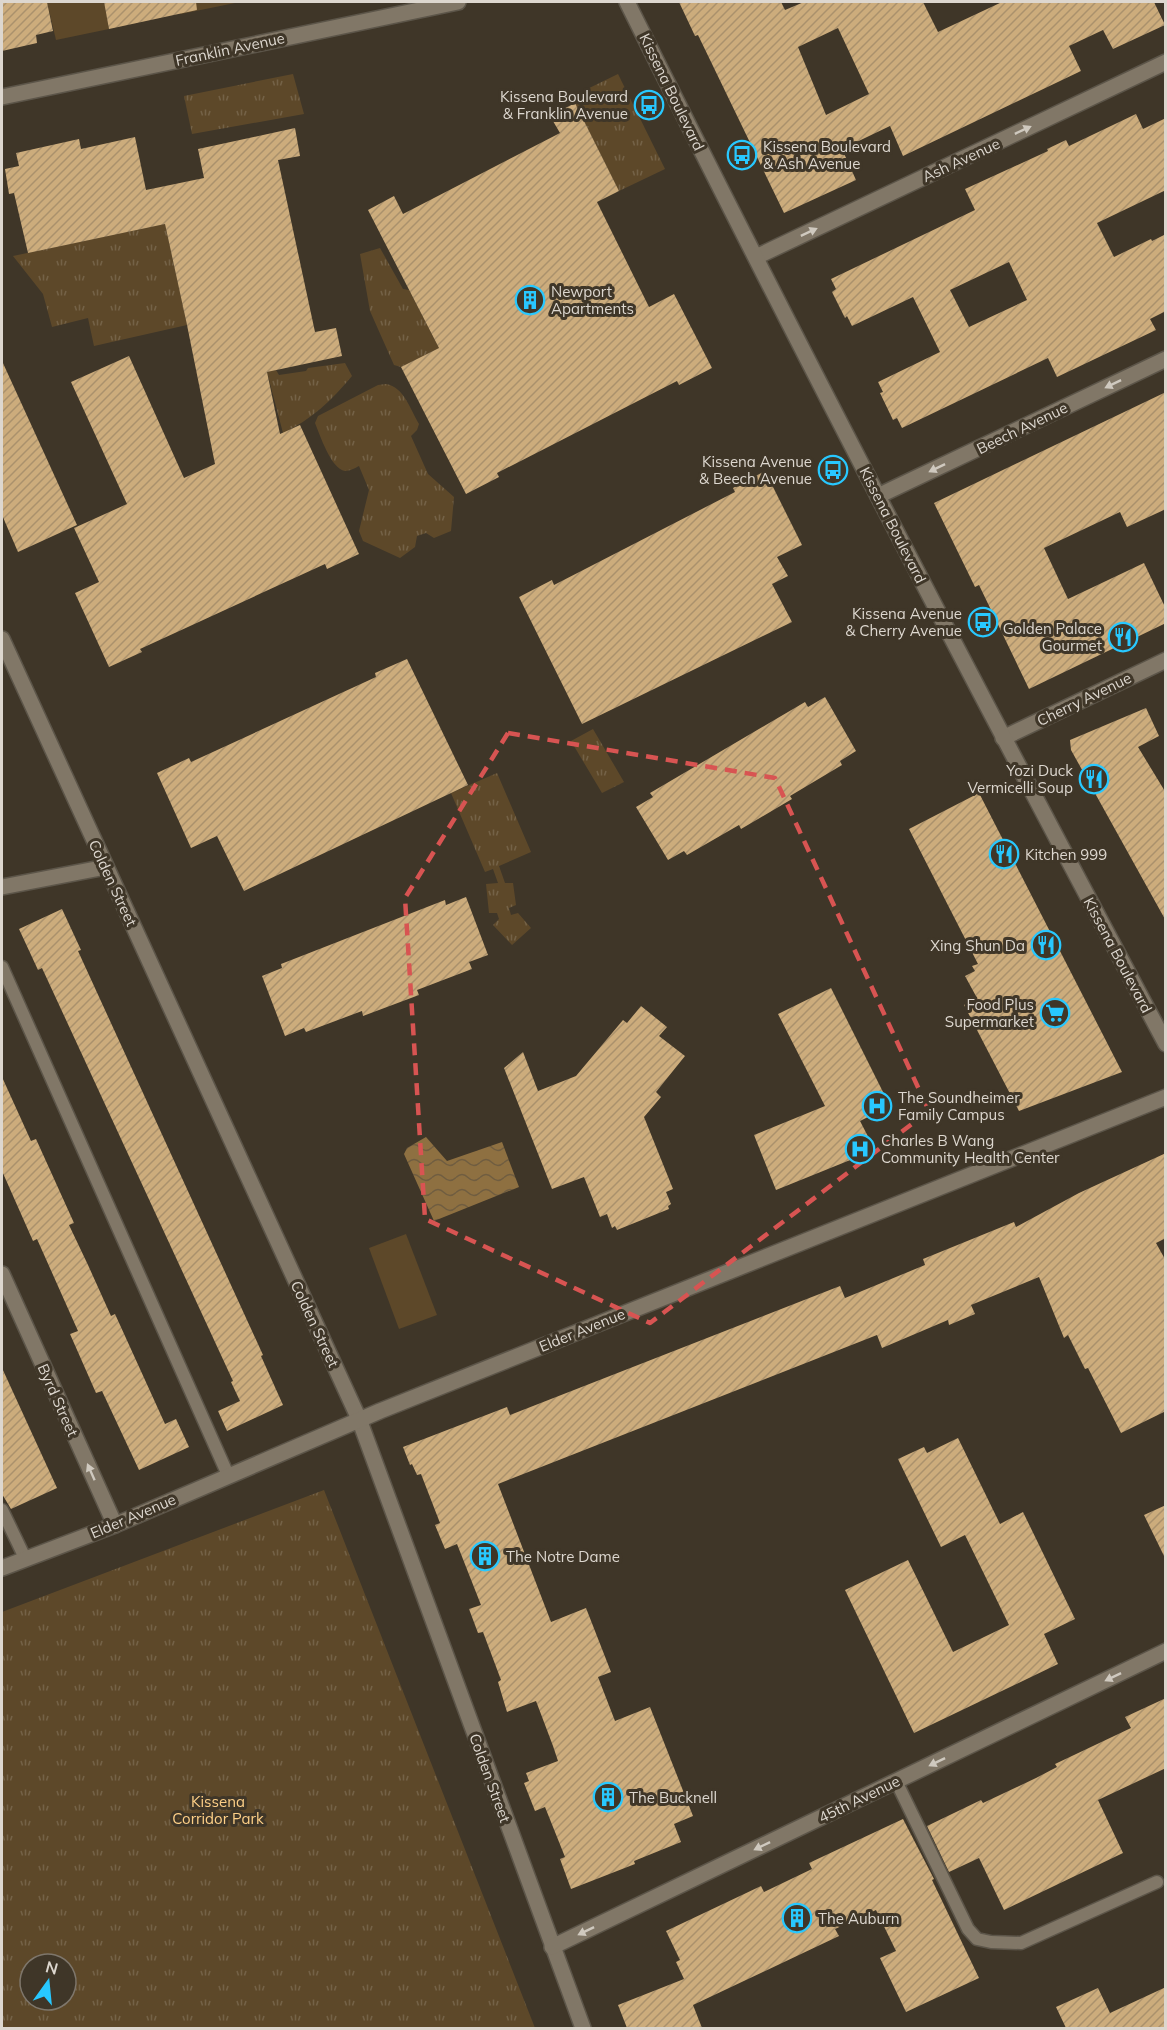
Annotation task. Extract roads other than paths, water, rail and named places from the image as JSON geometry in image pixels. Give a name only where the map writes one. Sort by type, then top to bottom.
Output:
[{"type":"street","name":"Franklin Avenue","points":[[2,97],[458,2]]},
{"type":"street","name":"Kissena Boulevard","points":[[627,2],[1003,738],[1166,1044]]},
{"type":"street","name":"Ash Avenue","points":[[756,257],[1166,62]]},
{"type":"street","name":"Beech Avenue","points":[[878,496],[1166,359]]},
{"type":"street","name":"Colden Street","points":[[2,639],[359,1419],[583,2028]]},
{"type":"street","name":"Cherry Avenue","points":[[1003,738],[1166,660]]},
{"type":"street","points":[[2,887],[106,867]]},
{"type":"street","name":"Elder Avenue","points":[[2,1568],[115,1525],[359,1419],[1166,1097]]},
{"type":"street","name":"Byrd Street","points":[[2,1274],[115,1525]]},
{"type":"street","name":"45th Avenue","points":[[552,1947],[1166,1651]]},
{"type":"lane","points":[[2,967],[228,1475]]},
{"type":"lane","points":[[2,1510],[25,1558]]},
{"type":"lane","points":[[896,1781],[968,1929],[977,1939],[1021,1943],[1157,1882]]},
{"type":"water","points":[[426,1137],[447,1161],[502,1142],[519,1187],[434,1221],[404,1154],[407,1148]]},
{"type":"place","name":"Kissena Boulevard & Franklin Avenue","points":[[649,105]]},
{"type":"place","name":"Kissena Boulevard & Ash Avenue","points":[[742,155]]},
{"type":"place","name":"Newport Apartments","points":[[530,300]]},
{"type":"place","name":"Kissena Avenue & Beech Avenue","points":[[833,470]]},
{"type":"place","name":"Kissena Avenue & Cherry Avenue","points":[[983,622]]},
{"type":"place","name":"Golden Palace Gourmet","points":[[1123,637]]},
{"type":"place","name":"Yozi Duck Vermicelli Soup","points":[[1094,779]]},
{"type":"place","name":"Kitchen 999","points":[[1004,854]]},
{"type":"place","name":"Xing Shun Da","points":[[1046,945]]},
{"type":"place","name":"Food Plus Supermarket","points":[[1055,1013]]},
{"type":"place","name":"The Soundheimer Family Campus","points":[[877,1106]]},
{"type":"place","name":"Charles B Wang Community Health Center","points":[[860,1149]]},
{"type":"place","name":"The Notre Dame","points":[[485,1556]]},
{"type":"place","name":"The Bucknell","points":[[608,1797]]},
{"type":"place","name":"The Auburn","points":[[797,1918]]},
{"type":"park label","name":"Kissena Corridor Park","points":[[218,1810]]}]
